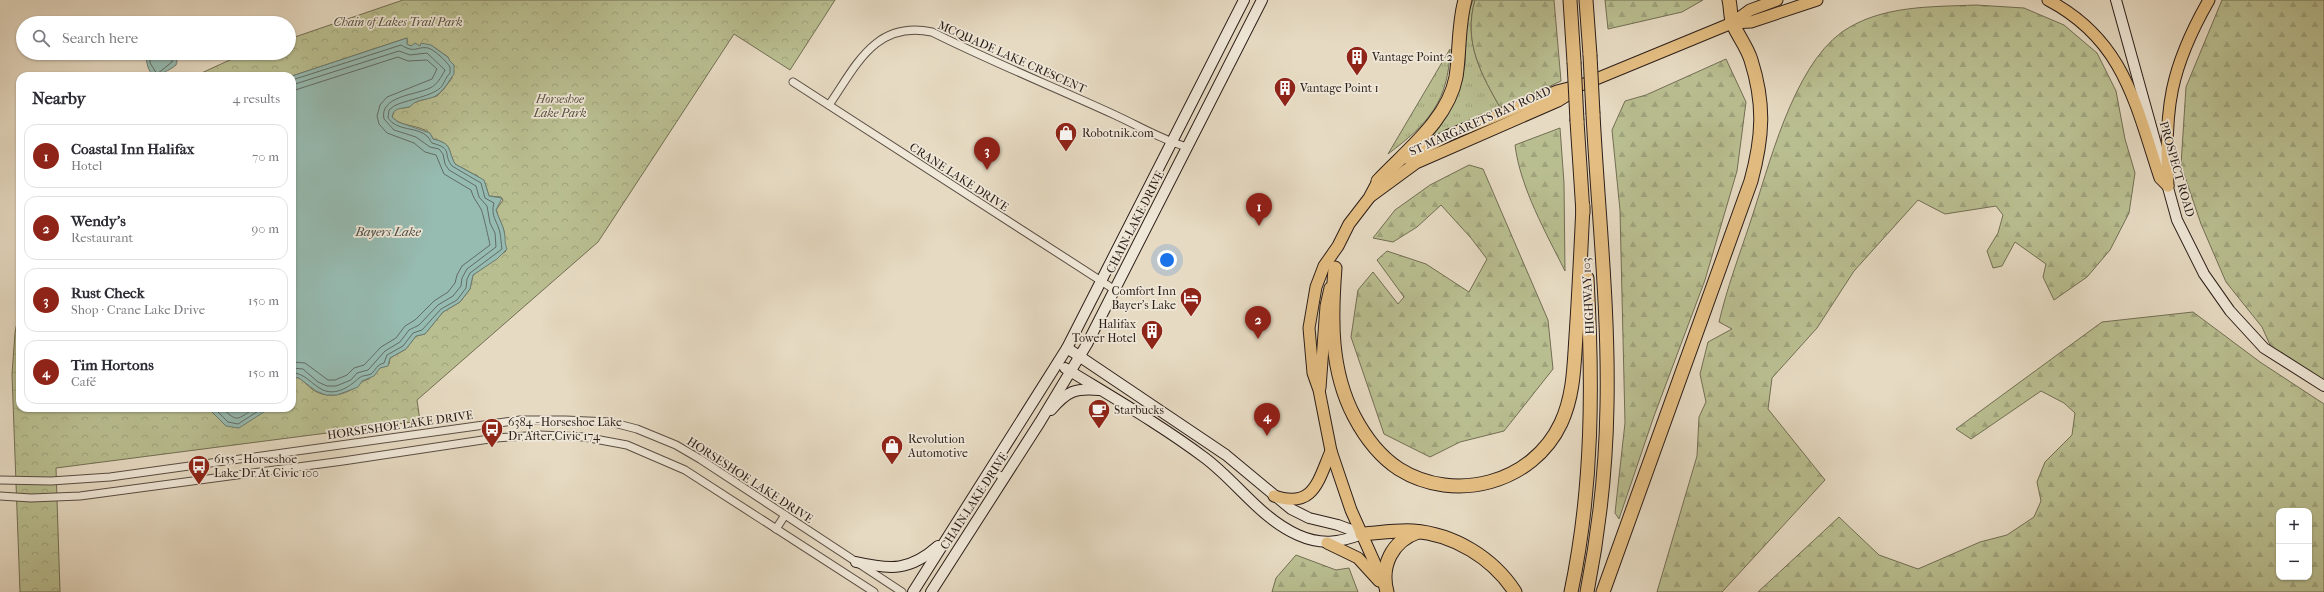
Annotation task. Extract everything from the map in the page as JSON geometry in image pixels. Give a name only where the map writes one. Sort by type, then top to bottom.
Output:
[{"type":"highway","points":[[1378,181],[1430,127],[1444,108],[1456,77],[1465,0]]},
{"type":"highway","name":"HIGHWAY 103","points":[[1570,0],[1583,206],[1591,365],[1592,421],[1586,506],[1571,592]]},
{"type":"highway","name":"HIGHWAY 103","points":[[1586,0],[1605,324],[1608,406],[1602,500],[1587,592]]},
{"type":"highway","points":[[1603,592],[1751,181],[1759,152],[1762,124],[1759,90],[1751,59],[1732,23],[1729,0]]},
{"type":"highway","points":[[1335,268],[1332,325],[1335,360],[1349,406],[1369,441],[1390,462],[1421,480],[1455,486],[1490,482],[1518,470],[1541,452],[1558,428],[1568,407],[1573,379],[1581,263],[1583,206]]},
{"type":"highway","points":[[1362,534],[1420,532],[1448,539],[1473,551],[1497,570],[1515,592]]},
{"type":"highway","points":[[1387,592],[1385,572],[1391,554],[1403,540],[1420,532]]},
{"type":"main road","name":"ST MARGARETS BAY ROAD","points":[[1387,592],[1362,534],[1331,451],[1319,390],[1313,373],[1311,357],[1309,328],[1311,308],[1324,266],[1338,246],[1349,224],[1369,198],[1378,181],[1408,157],[1449,136],[1557,91],[1584,84],[1732,23],[1750,10],[1777,0]]},
{"type":"main road","name":"ST MARGARETS BAY ROAD","points":[[1732,23],[1751,22],[1818,0]]},
{"type":"main road","points":[[2048,0],[2086,26],[2117,62],[2128,83],[2160,178],[2168,186]]},
{"type":"main road","points":[[2168,186],[2166,143],[2170,95],[2179,60],[2194,27],[2209,0]]},
{"type":"main road","name":"ST MARGARETS BAY ROAD","points":[[1369,198],[1416,164],[1558,101],[1584,84]]},
{"type":"main road","name":"ST MARGARETS BAY ROAD","points":[[1319,390],[1323,371],[1326,306],[1335,268],[1338,246]]},
{"type":"main road","points":[[1274,496],[1294,500],[1311,492],[1321,477],[1331,451]]},
{"type":"main road","points":[[1327,543],[1358,558],[1387,592]]},
{"type":"street","name":"CHAIN LAKE DRIVE","points":[[913,592],[1067,348],[1244,0]]},
{"type":"street","name":"CHAIN LAKE DRIVE","points":[[931,592],[1040,422],[1079,357],[1115,290],[1262,0]]},
{"type":"street","name":"PROSPECT ROAD","points":[[2116,0],[2177,220],[2204,274],[2230,311],[2264,348],[2324,386]]},
{"type":"street","name":"MCQUADE LAKE CRESCENT","points":[[829,105],[873,45],[896,32],[923,30],[932,32],[1000,65],[1115,115],[1171,143],[1187,147]]},
{"type":"street","name":"CRANE LAKE DRIVE","points":[[793,82],[1115,290]]},
{"type":"street","points":[[1067,348],[1226,456],[1274,496],[1305,517],[1362,534]]},
{"type":"street","points":[[1058,363],[1204,457],[1280,525],[1303,537],[1327,543],[1349,539],[1362,534]]},
{"type":"street","points":[[1040,422],[1065,396],[1073,391],[1083,389],[1101,390]]},
{"type":"street","name":"HORSESHOE LAKE DRIVE","points":[[0,480],[51,481],[92,479],[520,420],[610,422],[637,429],[676,445],[902,592]]},
{"type":"street","points":[[0,496],[40,498],[108,493],[496,438],[562,436],[607,440],[656,456],[698,478],[874,592]]},
{"type":"street","points":[[990,470],[1004,478]]},
{"type":"street","points":[[776,529],[785,515]]},
{"type":"street","points":[[856,562],[889,568],[904,566],[920,561],[947,538]]},
{"type":"green space","name":"Horseshoe Lake Park","points":[[403,0],[835,0],[790,70],[734,34],[598,242],[417,400],[420,421],[56,468],[60,592],[20,592],[12,374],[16,328],[16,412],[296,412],[296,377],[318,393],[325,395],[346,392],[357,386],[362,381],[369,379],[380,368],[389,364],[390,358],[406,349],[416,336],[425,334],[443,312],[460,302],[470,289],[473,275],[506,251],[504,244],[504,231],[496,210],[503,200],[501,197],[489,196],[485,183],[479,177],[455,164],[447,145],[433,139],[425,130],[396,121],[392,117],[395,109],[409,107],[415,102],[437,96],[452,78],[448,57],[432,46],[419,46],[416,44],[411,46],[407,44],[407,38],[296,75],[296,72],[204,72],[230,60],[296,60],[296,37]]},
{"type":"green space","points":[[1473,0],[1475,0],[1471,30],[1476,57],[1487,83],[1501,109],[1428,138],[1457,95],[1462,80],[1465,63],[1466,17]]},
{"type":"green space","points":[[1475,0],[1554,0],[1561,81],[1501,109],[1487,83],[1476,57],[1471,30]]},
{"type":"green space","points":[[1605,0],[1703,0],[1682,12],[1608,29]]},
{"type":"green space","points":[[2222,0],[2324,0],[2324,380],[2275,356],[2262,327],[2226,282],[2201,224],[2181,165],[2186,87]]},
{"type":"green space","points":[[1976,5],[2024,8],[2064,25],[2097,53],[2116,91],[2125,139],[2135,173],[2129,213],[2110,250],[2087,277],[2054,300],[2043,277],[2046,264],[2015,242],[2002,266],[1993,268],[1987,251],[1998,233],[2003,215],[1996,206],[1945,214],[1918,200],[1854,271],[1817,328],[1772,378],[1768,409],[1825,480],[1722,592],[1657,592],[1697,456],[1699,417],[1706,402],[1700,374],[1708,342],[1732,329],[1719,322],[1722,309],[1774,147],[1796,93],[1809,69],[1824,48],[1842,32],[1857,23],[1890,12],[1907,9]]},
{"type":"green space","points":[[1450,49],[1446,83],[1434,110],[1414,132],[1388,154]]},
{"type":"green space","points":[[1726,59],[1746,102],[1737,171],[1705,280],[1654,416],[1619,519],[1615,513],[1625,423],[1620,210],[1612,130],[1625,101],[1646,95]]},
{"type":"green space","points":[[1560,128],[1564,183],[1565,271],[1542,226],[1528,193],[1522,177],[1515,145]]},
{"type":"green space","points":[[1469,165],[1483,169],[1548,320],[1553,369],[1504,431],[1460,442],[1430,457],[1384,434],[1351,337],[1358,290],[1373,272],[1398,304],[1404,297],[1377,260],[1387,251],[1426,264],[1469,292],[1487,259],[1471,238],[1441,205],[1417,227],[1393,242],[1373,238],[1395,210],[1430,185]]},
{"type":"green space","points":[[2193,312],[2260,362],[2324,404],[2324,592],[1758,592],[1839,517],[1879,555],[1918,569],[1980,542],[2007,535],[2034,517],[2041,501],[2037,482],[2045,462],[2072,435],[2075,413],[2064,403],[2041,391],[1971,439],[1956,429],[2102,322]]},
{"type":"green space","points":[[1296,555],[1336,570],[1349,568],[1358,592],[1272,592],[1276,578]]},
{"type":"water","name":"Bayers Lake","points":[[407,38],[407,44],[411,46],[415,43],[420,46],[421,43],[431,45],[449,58],[454,65],[454,74],[440,93],[416,102],[409,107],[396,110],[392,117],[398,122],[430,133],[433,139],[447,145],[455,164],[484,180],[489,196],[502,198],[496,210],[505,234],[507,249],[497,259],[473,275],[470,289],[460,302],[443,312],[425,334],[416,336],[406,349],[390,358],[388,366],[380,368],[374,376],[362,381],[358,387],[337,395],[326,395],[316,391],[299,378],[296,378],[296,75]]},
{"type":"water","points":[[147,60],[177,60],[176,65],[165,72],[151,72]]},
{"type":"water","points":[[212,412],[264,412],[239,428],[226,426]]},
{"type":"place","name":"Vantage Point 2","points":[[1357,76]]},
{"type":"place","name":"Vantage Point 1","points":[[1285,108]]},
{"type":"place","name":"Robotnik.com","points":[[1066,152]]},
{"type":"place","name":"Rust Check","points":[[987,170]]},
{"type":"place","name":"Coastal Inn Halifax","points":[[1259,226]]},
{"type":"place","name":"Comfort Inn Bayer's Lake","points":[[1191,318]]},
{"type":"place","name":"Wendy's","points":[[1258,339]]},
{"type":"place","name":"Halifax Tower Hotel","points":[[1152,350]]},
{"type":"place","name":"Starbucks","points":[[1099,430]]},
{"type":"place","name":"Tim Hortons","points":[[1267,436]]},
{"type":"place","name":"6384 - Horseshoe Lake Dr After Civic 174","points":[[492,448]]},
{"type":"place","name":"Revolution Automotive","points":[[892,466]]},
{"type":"place","name":"6155 - Horseshoe Lake Dr At Civic 100","points":[[199,486]]},
{"type":"park label","name":"Chain of Lakes Trail Park","points":[[398,22]]}]
